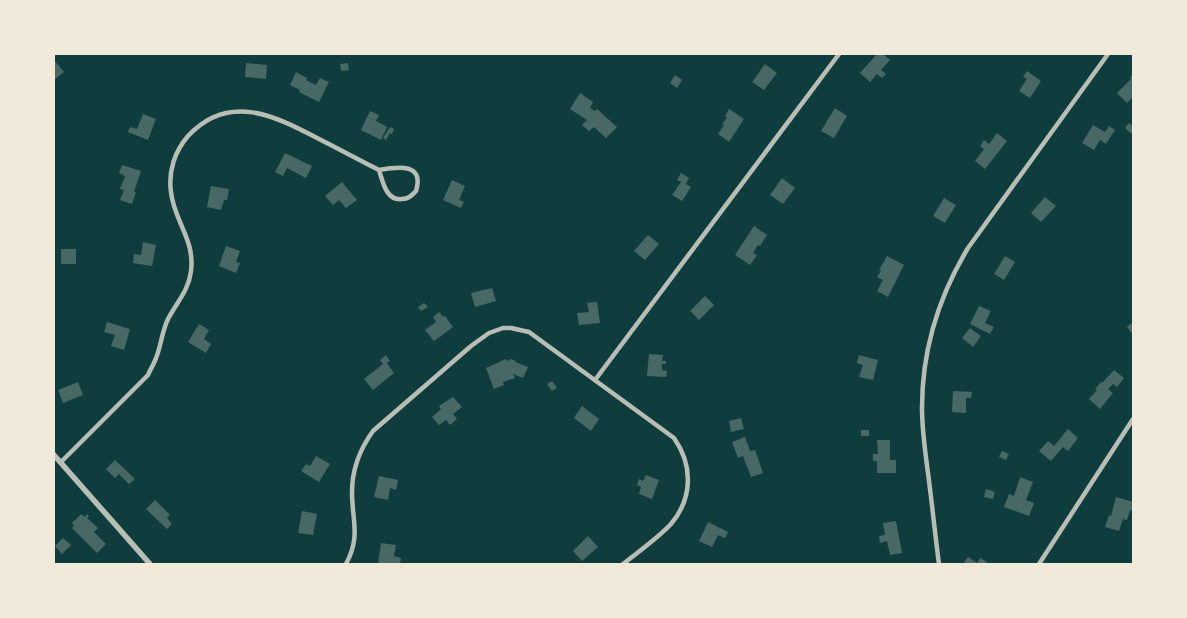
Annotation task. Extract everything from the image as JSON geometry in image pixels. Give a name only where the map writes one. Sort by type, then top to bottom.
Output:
[{"type":"street","points":[[595,380],[839,54]]},
{"type":"street","points":[[939,564],[923,432],[922,407],[929,344],[938,308],[951,276],[968,248],[1108,54]]},
{"type":"street","points":[[61,462],[148,375],[156,358],[162,334],[169,318],[186,290],[191,272],[192,254],[188,237],[177,215],[171,192],[171,167],[180,145],[197,127],[218,115],[226,113],[243,110],[267,114],[288,122],[379,170],[401,166],[408,168],[416,176],[418,183],[416,191],[403,199],[392,197],[387,191],[379,170]]},
{"type":"street","points":[[346,564],[353,550],[356,536],[352,492],[353,474],[362,445],[373,431],[480,339],[489,333],[503,328],[529,332],[674,438],[681,448],[688,468],[689,482],[677,516],[670,525],[623,564]]},
{"type":"street","points":[[1039,564],[1133,419]]},
{"type":"street","points":[[54,455],[150,564]]},
{"type":"building","points":[[877,54],[883,54],[890,60],[881,70],[886,74],[882,78],[877,74],[870,82],[860,73]]},
{"type":"building","points":[[54,60],[64,72],[54,80]]},
{"type":"building","points":[[246,63],[267,65],[266,79],[245,77]]},
{"type":"building","points":[[348,63],[349,70],[341,71],[340,64]]},
{"type":"building","points":[[765,64],[777,73],[764,90],[752,82]]},
{"type":"building","points":[[1027,71],[1041,81],[1030,98],[1019,91],[1027,79],[1023,77]]},
{"type":"building","points":[[296,72],[316,85],[320,78],[329,82],[319,102],[290,85]]},
{"type":"building","points":[[1133,74],[1133,97],[1127,103],[1117,93],[1131,79],[1130,77]]},
{"type":"building","points":[[675,75],[682,80],[677,88],[670,83]]},
{"type":"building","points":[[580,93],[593,102],[590,108],[595,111],[597,109],[617,127],[606,138],[594,127],[589,131],[582,125],[587,120],[570,109]]},
{"type":"building","points":[[835,108],[847,116],[834,138],[821,131]]},
{"type":"building","points":[[729,109],[744,119],[729,142],[718,134],[724,125],[722,124],[727,118],[725,116]]},
{"type":"building","points":[[370,111],[379,115],[376,121],[387,127],[381,140],[361,130]]},
{"type":"building","points":[[143,114],[156,119],[148,140],[128,132],[130,127],[137,129]]},
{"type":"building","points":[[1129,123],[1133,126],[1133,135],[1125,128]]},
{"type":"building","points":[[1093,125],[1105,132],[1109,126],[1115,130],[1106,144],[1100,140],[1094,150],[1082,143]]},
{"type":"building","points":[[390,127],[394,129],[386,140],[383,138]]},
{"type":"building","points":[[997,133],[1007,141],[985,169],[975,161],[984,149],[980,146],[984,140],[989,144]]},
{"type":"building","points":[[285,153],[312,166],[306,178],[287,168],[283,176],[275,172]]},
{"type":"building","points":[[122,165],[141,171],[132,204],[120,200],[124,190],[120,189],[125,176],[119,173]]},
{"type":"building","points":[[681,173],[689,178],[686,184],[691,187],[682,201],[672,195],[681,182],[677,180]]},
{"type":"building","points":[[782,178],[795,188],[783,204],[770,195]]},
{"type":"building","points":[[452,180],[465,186],[459,200],[464,202],[461,208],[443,200]]},
{"type":"building","points":[[342,182],[357,200],[346,208],[339,200],[333,205],[325,196]]},
{"type":"building","points":[[211,186],[229,189],[227,200],[224,200],[221,210],[207,207]]},
{"type":"building","points":[[1045,197],[1056,206],[1041,222],[1031,213]]},
{"type":"building","points":[[944,198],[956,205],[945,223],[933,216]]},
{"type":"building","points":[[754,226],[767,235],[753,253],[757,255],[750,265],[735,255]]},
{"type":"building","points":[[648,235],[659,244],[645,260],[634,251]]},
{"type":"building","points":[[143,242],[156,245],[152,266],[133,263],[134,254],[141,255]]},
{"type":"building","points":[[226,246],[240,251],[236,262],[240,263],[236,273],[219,266]]},
{"type":"building","points":[[61,249],[76,249],[76,264],[61,264]]},
{"type":"building","points":[[887,256],[904,265],[888,297],[877,291],[883,280],[877,277],[881,271],[879,270]]},
{"type":"building","points":[[1005,256],[1015,262],[1004,280],[994,274]]},
{"type":"building","points":[[492,288],[496,301],[475,307],[471,293]]},
{"type":"building","points":[[705,296],[714,305],[699,320],[690,311]]},
{"type":"building","points":[[597,302],[600,323],[579,325],[577,313],[589,312],[587,303]]},
{"type":"building","points":[[424,303],[428,307],[421,311],[418,307]]},
{"type":"building","points":[[979,306],[991,311],[985,323],[994,327],[990,334],[970,324]]},
{"type":"building","points":[[439,312],[443,317],[445,316],[453,327],[434,341],[425,330],[436,322],[433,317]]},
{"type":"building","points":[[107,322],[130,329],[124,350],[111,346],[115,335],[104,332]]},
{"type":"building","points":[[1133,322],[1133,335],[1127,327]]},
{"type":"building","points":[[199,324],[209,330],[204,339],[211,344],[206,353],[188,342]]},
{"type":"building","points":[[970,328],[981,336],[973,347],[962,338]]},
{"type":"building","points":[[649,354],[663,355],[662,361],[666,361],[666,364],[662,364],[662,370],[667,371],[666,377],[647,376]]},
{"type":"building","points":[[386,355],[390,361],[387,363],[394,373],[373,390],[364,379],[383,364],[380,360]]},
{"type":"building","points":[[859,355],[878,360],[873,380],[859,377],[863,365],[857,363]]},
{"type":"building","points":[[506,359],[507,361],[511,359],[528,367],[523,378],[513,374],[515,378],[503,382],[504,385],[494,389],[486,368]]},
{"type":"building","points":[[1114,370],[1124,378],[1117,387],[1113,384],[1108,389],[1113,393],[1100,409],[1089,399],[1101,382]]},
{"type":"building","points":[[552,381],[557,388],[552,391],[547,384]]},
{"type":"building","points":[[78,382],[83,395],[63,403],[58,390]]},
{"type":"building","points":[[953,391],[972,392],[971,398],[966,398],[966,413],[952,412]]},
{"type":"building","points":[[453,397],[462,407],[453,414],[457,419],[450,425],[446,420],[439,425],[432,417],[441,409],[439,406]]},
{"type":"building","points":[[582,406],[599,419],[591,431],[574,418]]},
{"type":"building","points":[[741,418],[744,429],[731,432],[729,421]]},
{"type":"building","points":[[1068,429],[1078,438],[1068,451],[1063,447],[1051,461],[1039,451],[1048,441],[1054,446]]},
{"type":"building","points":[[861,430],[869,430],[869,436],[861,436]]},
{"type":"building","points":[[745,437],[750,451],[755,450],[763,473],[751,477],[743,456],[738,458],[732,442]]},
{"type":"building","points":[[877,440],[890,440],[890,460],[896,460],[896,473],[877,473],[877,461],[873,461],[873,454],[878,454]]},
{"type":"building","points":[[1002,451],[1009,454],[1006,460],[999,457]]},
{"type":"building","points":[[316,456],[330,464],[319,482],[301,471],[306,464],[310,466]]},
{"type":"building","points":[[115,460],[135,479],[129,484],[119,474],[115,478],[106,469]]},
{"type":"building","points":[[646,475],[659,480],[652,499],[639,494],[641,487],[637,485],[639,479],[643,481]]},
{"type":"building","points":[[379,476],[398,480],[396,490],[390,488],[388,500],[374,497]]},
{"type":"building","points":[[1020,477],[1033,482],[1026,500],[1034,503],[1029,516],[1004,507],[1009,494],[1014,496]]},
{"type":"building","points":[[986,489],[995,492],[993,499],[984,497]]},
{"type":"building","points":[[1116,497],[1133,502],[1133,511],[1130,510],[1127,520],[1123,519],[1119,531],[1105,527],[1109,515],[1111,516]]},
{"type":"building","points":[[155,500],[170,515],[167,518],[172,524],[167,529],[146,509]]},
{"type":"building","points":[[302,511],[317,514],[313,535],[298,533]]},
{"type":"building","points":[[81,514],[85,517],[87,514],[89,516],[87,518],[98,528],[94,532],[106,544],[97,553],[72,528],[74,526],[72,523]]},
{"type":"building","points":[[896,521],[902,553],[890,555],[887,541],[880,543],[879,536],[885,535],[883,523]]},
{"type":"building","points":[[708,522],[728,532],[725,538],[718,535],[712,547],[699,541]]},
{"type":"building","points":[[588,536],[598,547],[582,561],[573,551]]},
{"type":"building","points":[[63,538],[71,545],[62,554],[55,546]]},
{"type":"building","points":[[381,543],[396,545],[394,556],[401,558],[400,564],[378,564]]},
{"type":"building","points":[[968,557],[977,563],[980,558],[987,562],[986,564],[963,564]]}]
